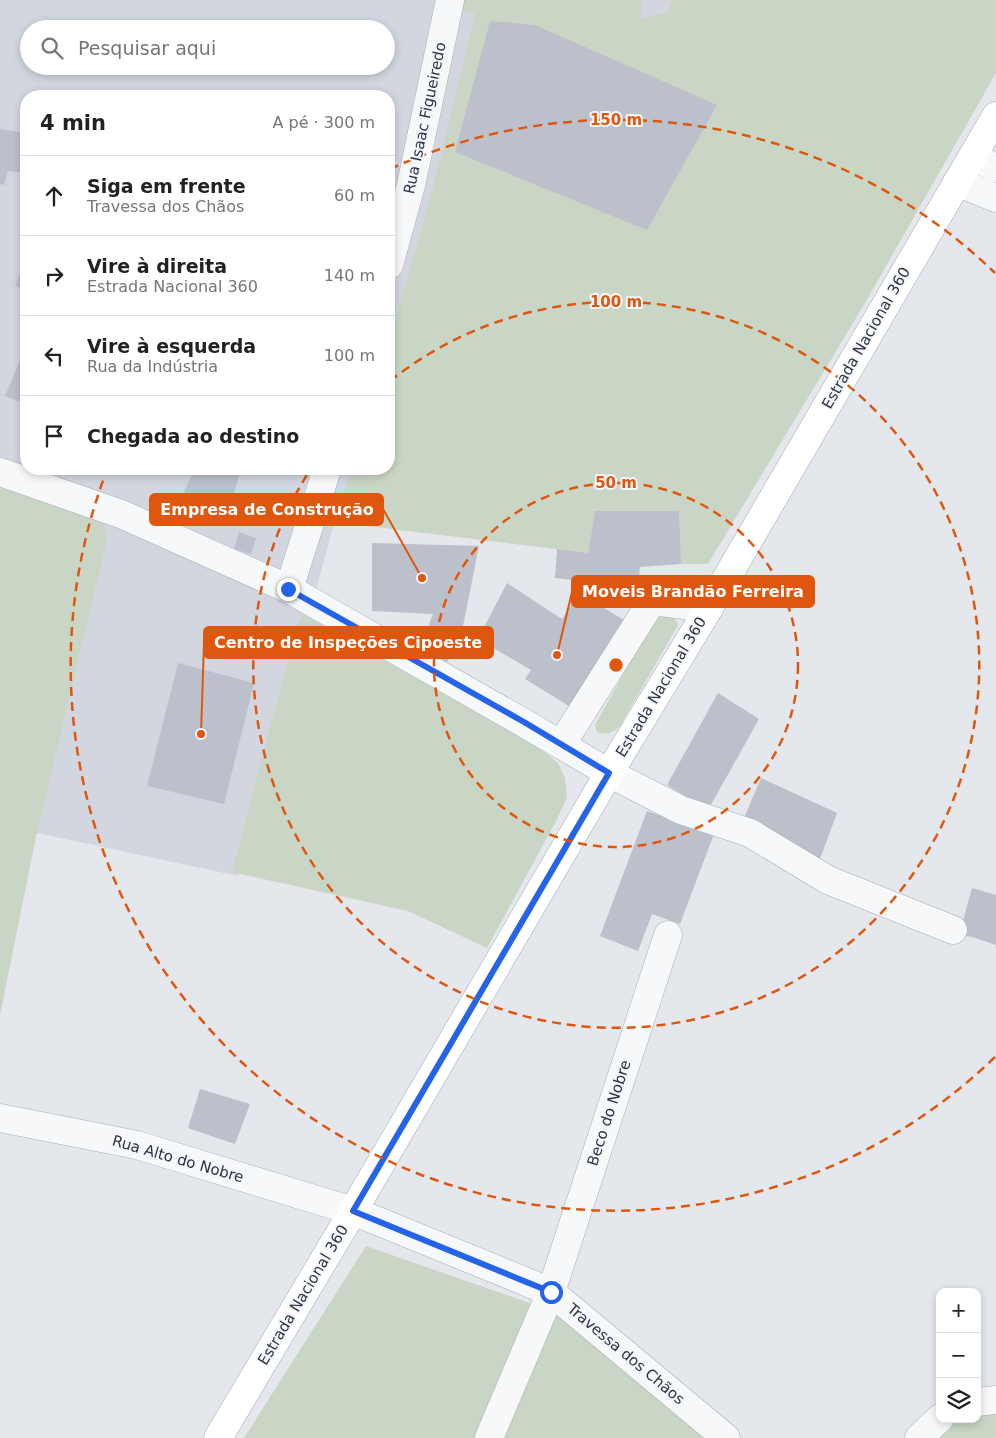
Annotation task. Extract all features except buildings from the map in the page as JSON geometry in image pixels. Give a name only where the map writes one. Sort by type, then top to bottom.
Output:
[{"type":"main road","name":"Estrada Nacional 360","points":[[218,1438],[609,773],[709,608],[996,116]]},
{"type":"street","name":"Rua Isaac Figueiredo","points":[[395,243],[411,184],[450,0]]},
{"type":"street","points":[[972,157],[996,168]]},
{"type":"street","points":[[957,182],[996,198]]},
{"type":"street","points":[[0,472],[121,514],[288,589],[609,773],[681,810],[750,833],[828,880],[953,930]]},
{"type":"street","points":[[288,589],[325,475]]},
{"type":"street","points":[[561,745],[652,601],[709,608]]},
{"type":"street","name":"Beco do Nobre","points":[[489,1438],[551,1292],[668,934]]},
{"type":"street","name":"Rua Alto do Nobre","points":[[0,1118],[137,1145],[353,1211]]},
{"type":"street","name":"Travessa dos Chãos","points":[[353,1211],[551,1292],[726,1438]]},
{"type":"street","points":[[981,1402],[996,1400]]},
{"type":"street","points":[[919,1438],[936,1422]]},
{"type":"shaded area","points":[[0,0],[996,0],[711,502],[335,520],[238,876],[0,825]]},
{"type":"green space","points":[[460,0],[642,0],[640,19],[667,13],[672,0],[996,0],[996,73],[865,303],[708,564],[681,564],[678,511],[595,511],[588,553],[335,522],[350,475],[395,475],[395,322],[434,185],[475,14],[458,10]]},
{"type":"green space","points":[[0,478],[102,515],[107,538],[36,837],[0,1015]]},
{"type":"green space","points":[[309,605],[539,748],[558,763],[565,778],[567,798],[487,948],[408,911],[232,872],[297,626]]},
{"type":"green space","points":[[666,616],[675,619],[678,625],[620,726],[609,733],[597,732],[595,725],[652,623],[657,618]]},
{"type":"green space","points":[[366,1246],[532,1304],[476,1438],[244,1438]]},
{"type":"green space","points":[[551,1292],[726,1438],[489,1438]]},
{"type":"green space","points":[[996,1400],[996,1438],[919,1438],[936,1423],[981,1423],[981,1402]]},
{"type":"place","name":"Empresa de Construção","points":[[422,578]]},
{"type":"place","name":"Moveis Brandão Ferreira","points":[[557,655]]},
{"type":"place","name":"Centro de Inspeções Cipoeste","points":[[201,734]]},
{"type":"route","points":[[288,589],[524,722],[609,773],[353,1211],[551,1292]]}]
